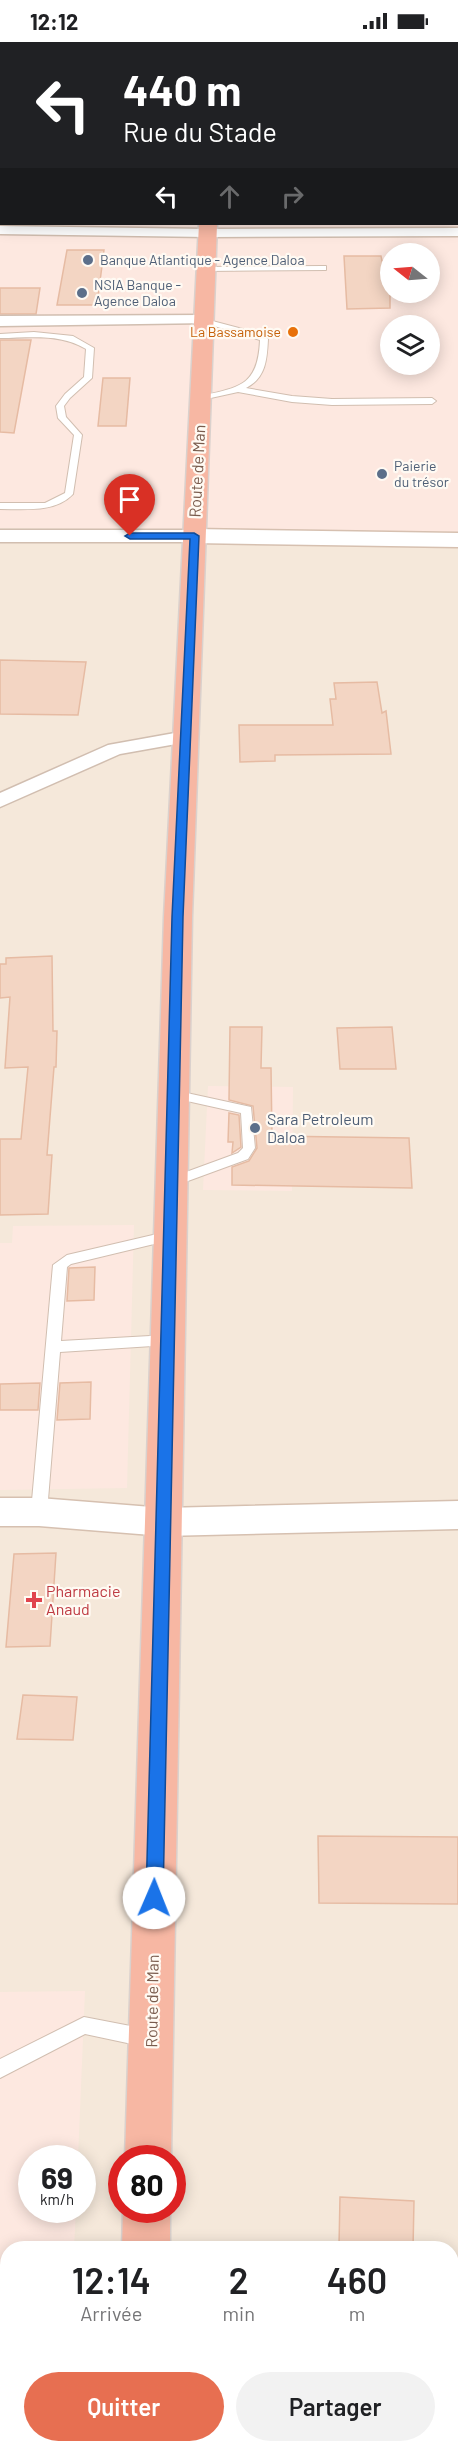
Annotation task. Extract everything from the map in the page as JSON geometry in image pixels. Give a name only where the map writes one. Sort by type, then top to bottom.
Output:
[{"type":"highway","name":"Route de Man","points":[[148,2145],[178,917],[208,228]]},
{"type":"highway","points":[[146,2241],[147,2223]]},
{"type":"street","points":[[0,230],[208,228],[458,232]]},
{"type":"street","points":[[0,321],[204,320]]},
{"type":"street","points":[[0,536],[458,540]]},
{"type":"street","points":[[0,801],[115,749],[186,737]]},
{"type":"street","points":[[0,1512],[39,1512],[164,1521],[458,1515]]},
{"type":"lane","points":[[206,269],[323,268]]},
{"type":"lane","points":[[200,399],[240,390],[249,385],[265,361],[264,339],[204,320]]},
{"type":"lane","points":[[0,336],[68,338],[82,342],[90,348],[88,378],[61,401],[59,412],[63,420],[76,429],[78,435],[69,494],[55,504],[0,506]]},
{"type":"lane","points":[[240,390],[292,399],[332,402],[432,402]]},
{"type":"lane","points":[[171,1182],[243,1156],[249,1148],[247,1110],[173,1094]]},
{"type":"lane","points":[[39,1512],[60,1265],[67,1260],[170,1236]]},
{"type":"lane","points":[[54,1347],[168,1340]]},
{"type":"lane","points":[[0,2069],[84,2025],[151,2038]]},
{"type":"shaded area","points":[[0,225],[458,225],[458,532],[0,528]]},
{"type":"shaded area","points":[[0,527],[458,532],[458,2241],[0,2241]]},
{"type":"shaded area","points":[[208,1086],[293,1087],[292,1191],[203,1190]]},
{"type":"shaded area","points":[[134,1225],[127,1488],[0,1490],[0,1243],[12,1243],[13,1226]]},
{"type":"shaded area","points":[[85,1991],[79,2145],[18,2145],[18,2223],[75,2223],[74,2241],[0,2241],[0,1992]]},
{"type":"building","points":[[67,250],[104,250],[97,305],[57,305]]},
{"type":"building","points":[[344,256],[380,256],[380,303],[390,303],[390,308],[347,309]]},
{"type":"building","points":[[0,288],[40,288],[36,314],[0,314]]},
{"type":"building","points":[[0,340],[31,340],[14,433],[0,432]]},
{"type":"building","points":[[103,378],[130,378],[126,426],[98,426]]},
{"type":"building","points":[[0,660],[86,662],[78,715],[0,714]]},
{"type":"building","points":[[377,682],[382,713],[386,711],[391,754],[275,755],[275,761],[240,762],[239,725],[333,725],[330,699],[336,699],[334,683]]},
{"type":"building","points":[[52,956],[53,1031],[57,1031],[56,1067],[54,1067],[47,1155],[52,1155],[48,1214],[0,1215],[0,1139],[21,1139],[28,1067],[5,1068],[10,997],[0,998],[0,964],[6,964],[6,958]]},
{"type":"building","points":[[230,1027],[262,1027],[261,1068],[271,1068],[272,1136],[409,1138],[412,1188],[232,1185],[232,1167],[249,1161],[257,1148],[253,1106],[229,1100]]},
{"type":"building","points":[[392,1027],[396,1069],[340,1069],[337,1028]]},
{"type":"building","points":[[229,1113],[239,1115],[241,1147],[232,1153],[233,1142],[228,1142]]},
{"type":"building","points":[[95,1267],[94,1300],[67,1301],[69,1268]]},
{"type":"building","points":[[91,1382],[90,1419],[57,1420],[60,1383]]},
{"type":"building","points":[[40,1383],[38,1410],[0,1410],[0,1384]]},
{"type":"building","points":[[56,1553],[50,1646],[6,1647],[14,1554]]},
{"type":"building","points":[[23,1695],[77,1697],[73,1740],[17,1739]]},
{"type":"building","points":[[318,1836],[458,1837],[458,1904],[319,1903]]},
{"type":"building","points":[[340,2197],[414,2201],[413,2241],[339,2241]]},
{"type":"place","name":"Banque Atlantique - Agence Daloa","points":[[88,260]]},
{"type":"place","name":"NSIA Banque - Agence Daloa","points":[[82,293]]},
{"type":"place","name":"La Bassamoise","points":[[293,332]]},
{"type":"place","name":"Paierie du trésor","points":[[382,474]]},
{"type":"place","name":"Sara Petroleum Daloa","points":[[255,1128]]},
{"type":"place","name":"Pharmacie Anaud","points":[[34,1600]]},
{"type":"route","points":[[130,536],[194,536],[178,917],[154,1898]]}]
